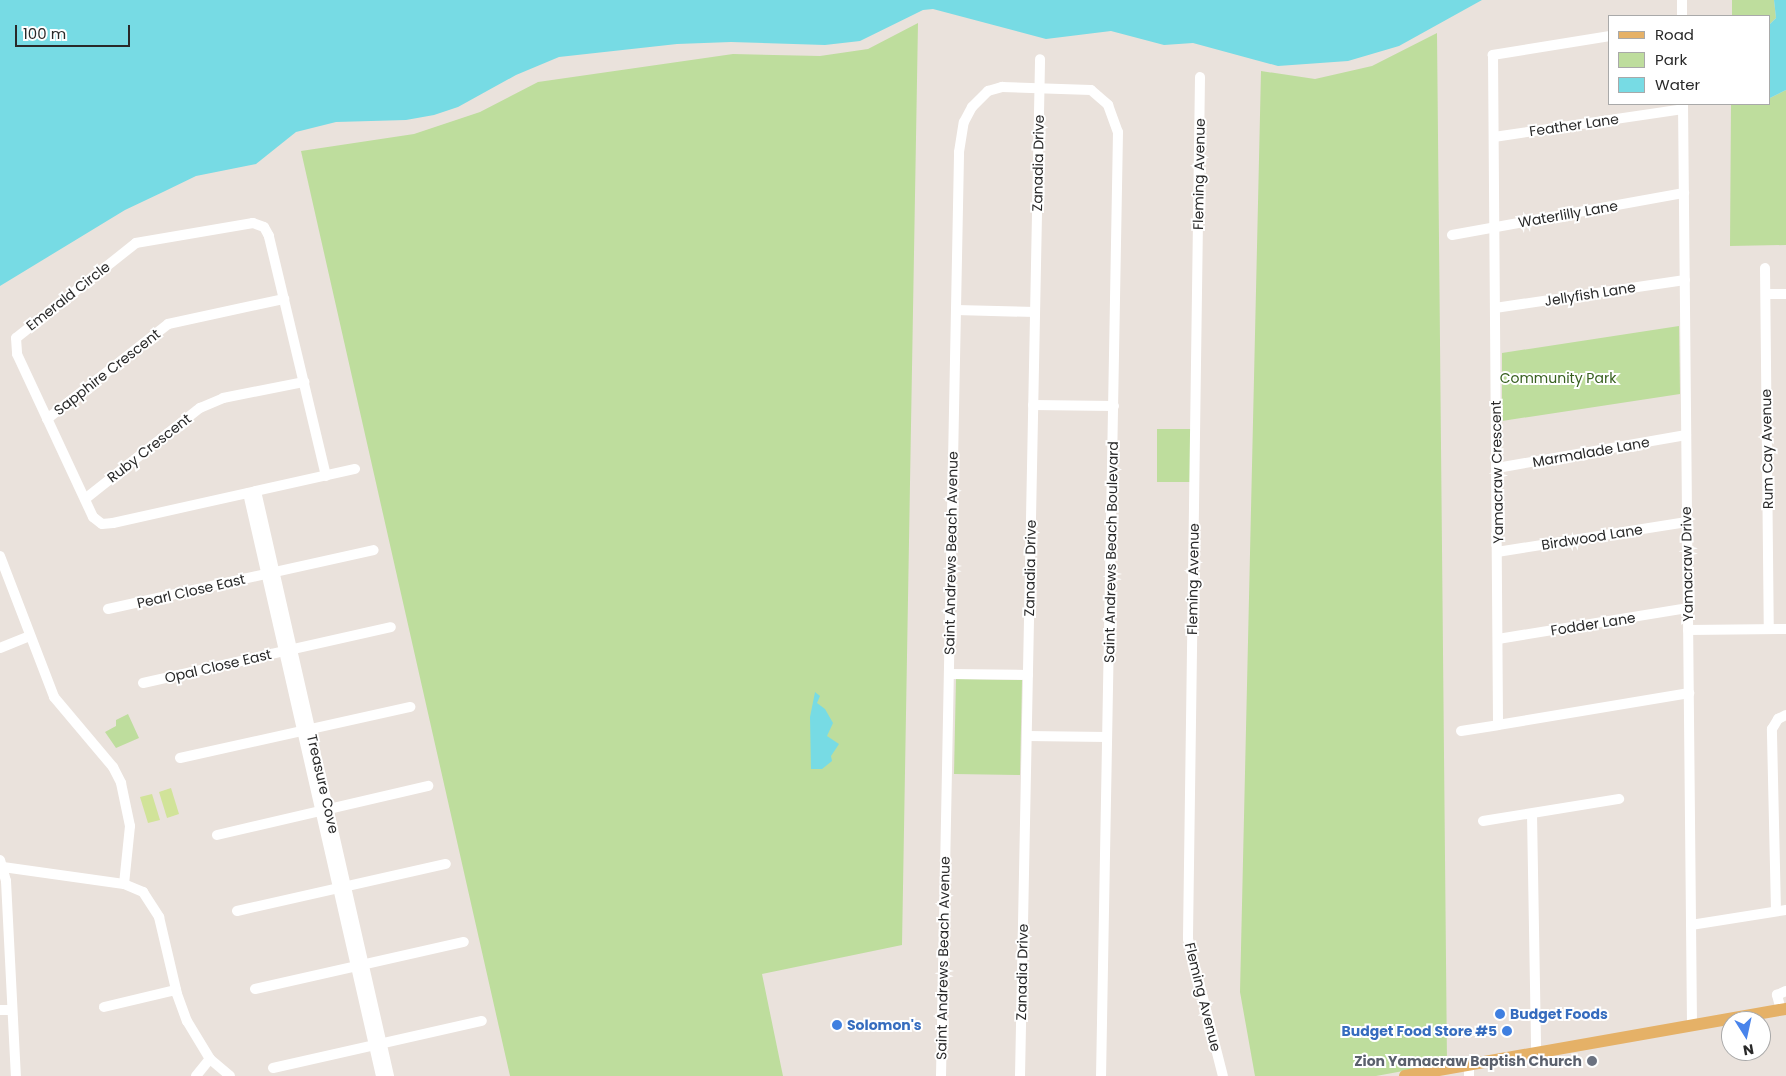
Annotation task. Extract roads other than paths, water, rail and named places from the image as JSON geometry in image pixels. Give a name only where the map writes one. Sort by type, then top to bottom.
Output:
[{"type":"main road","points":[[1406,1076],[1463,1071],[1536,1054],[1783,1009]]},
{"type":"street","points":[[1682,0],[1682,15]]},
{"type":"street","name":"Yamacraw Crescent","points":[[1498,725],[1493,56],[1608,36]]},
{"type":"street","name":"Zanadia Drive","points":[[1020,1076],[1040,59]]},
{"type":"street","name":"Fleming Avenue","points":[[1200,77],[1188,939],[1223,1076]]},
{"type":"street","name":"Saint Andrews Beach Avenue","points":[[941,1076],[959,152],[964,122],[972,107],[988,91],[1002,87],[1039,87]]},
{"type":"street","name":"Saint Andrews Beach Boulevard","points":[[1039,87],[1091,90],[1105,100],[1117,125],[1119,159],[1101,1076]]},
{"type":"street","name":"Feather Lane","points":[[1494,136],[1683,106]]},
{"type":"street","name":"Yamacraw Drive","points":[[1683,106],[1692,1025]]},
{"type":"street","name":"Waterlilly Lane","points":[[1452,235],[1684,193]]},
{"type":"street","name":"Emerald Circle","points":[[326,476],[269,236],[264,227],[253,224],[136,243],[16,338],[17,354],[47,419],[93,517],[102,524],[326,476],[355,469]]},
{"type":"street","name":"Rum Cay Avenue","points":[[1764,268],[1766,294],[1769,629]]},
{"type":"street","name":"Jellyfish Lane","points":[[1495,308],[1685,280]]},
{"type":"street","points":[[1766,294],[1786,294]]},
{"type":"street","name":"Sapphire Crescent","points":[[47,419],[168,324],[284,299]]},
{"type":"street","points":[[956,310],[1035,312]]},
{"type":"street","name":"Ruby Crescent","points":[[85,498],[200,408],[223,398],[304,382]]},
{"type":"street","points":[[1033,405],[1114,406]]},
{"type":"street","name":"Marmalade Lane","points":[[1497,468],[1686,435]]},
{"type":"street","name":"Treasure Cove","points":[[252,492],[378,1044],[389,1076]]},
{"type":"street","name":"Birdwood Lane","points":[[1498,552],[1687,522]]},
{"type":"street","name":"Pearl Close East","points":[[108,609],[374,550]]},
{"type":"street","points":[[0,556],[29,636],[54,697],[113,767],[122,783],[130,826],[124,884]]},
{"type":"street","name":"Fodder Lane","points":[[1498,639],[1688,608]]},
{"type":"street","name":"Opal Close East","points":[[143,683],[391,627]]},
{"type":"street","points":[[1688,630],[1786,629]]},
{"type":"street","points":[[0,648],[29,636]]},
{"type":"street","points":[[949,674],[1028,675]]},
{"type":"street","points":[[1461,731],[1689,693]]},
{"type":"street","points":[[180,758],[410,707]]},
{"type":"street","points":[[1691,925],[1781,910],[1781,810],[1772,729],[1778,719],[1786,715]]},
{"type":"street","points":[[1026,736],[1107,737]]},
{"type":"street","points":[[217,835],[428,786]]},
{"type":"street","points":[[1482,821],[1619,799]]},
{"type":"street","points":[[1532,814],[1536,1054]]},
{"type":"street","points":[[16,1076],[1,864],[124,884],[143,892],[159,917],[176,990],[187,1022],[210,1059],[230,1076]]},
{"type":"street","points":[[238,911],[446,864]]},
{"type":"street","points":[[255,989],[464,942]]},
{"type":"street","points":[[104,1007],[176,990]]},
{"type":"street","points":[[1783,1009],[1777,994],[1786,992]]},
{"type":"street","points":[[0,1010],[12,1010]]},
{"type":"street","points":[[273,1068],[482,1021]]},
{"type":"street","name":"Treasure Cove","points":[[378,1044],[381,1076]]},
{"type":"street","points":[[196,1076],[210,1059]]},
{"type":"water","points":[[0,0],[1482,0],[1399,46],[1348,61],[1278,66],[1193,43],[1164,45],[1111,31],[1046,39],[933,9],[923,10],[860,41],[825,45],[731,42],[677,44],[559,57],[516,75],[458,107],[434,115],[406,120],[336,122],[296,132],[256,164],[196,176],[125,210],[0,286]]},
{"type":"water","points":[[1774,0],[1786,0],[1786,90],[1771,98],[1771,23],[1776,18]]},
{"type":"water","points":[[815,692],[820,696],[817,703],[825,709],[833,723],[827,736],[839,744],[831,756],[832,761],[822,769],[811,769],[810,717]]},
{"type":"place","name":"Budget Foods","points":[[1500,1014]]},
{"type":"place","name":"Solomon's","points":[[837,1025]]},
{"type":"place","name":"Budget Food Store #5","points":[[1507,1031]]},
{"type":"place","name":"Zion Yamacraw Baptish Church","points":[[1592,1061]]},
{"type":"park label","name":"Community Park","points":[[1558,378]]}]
